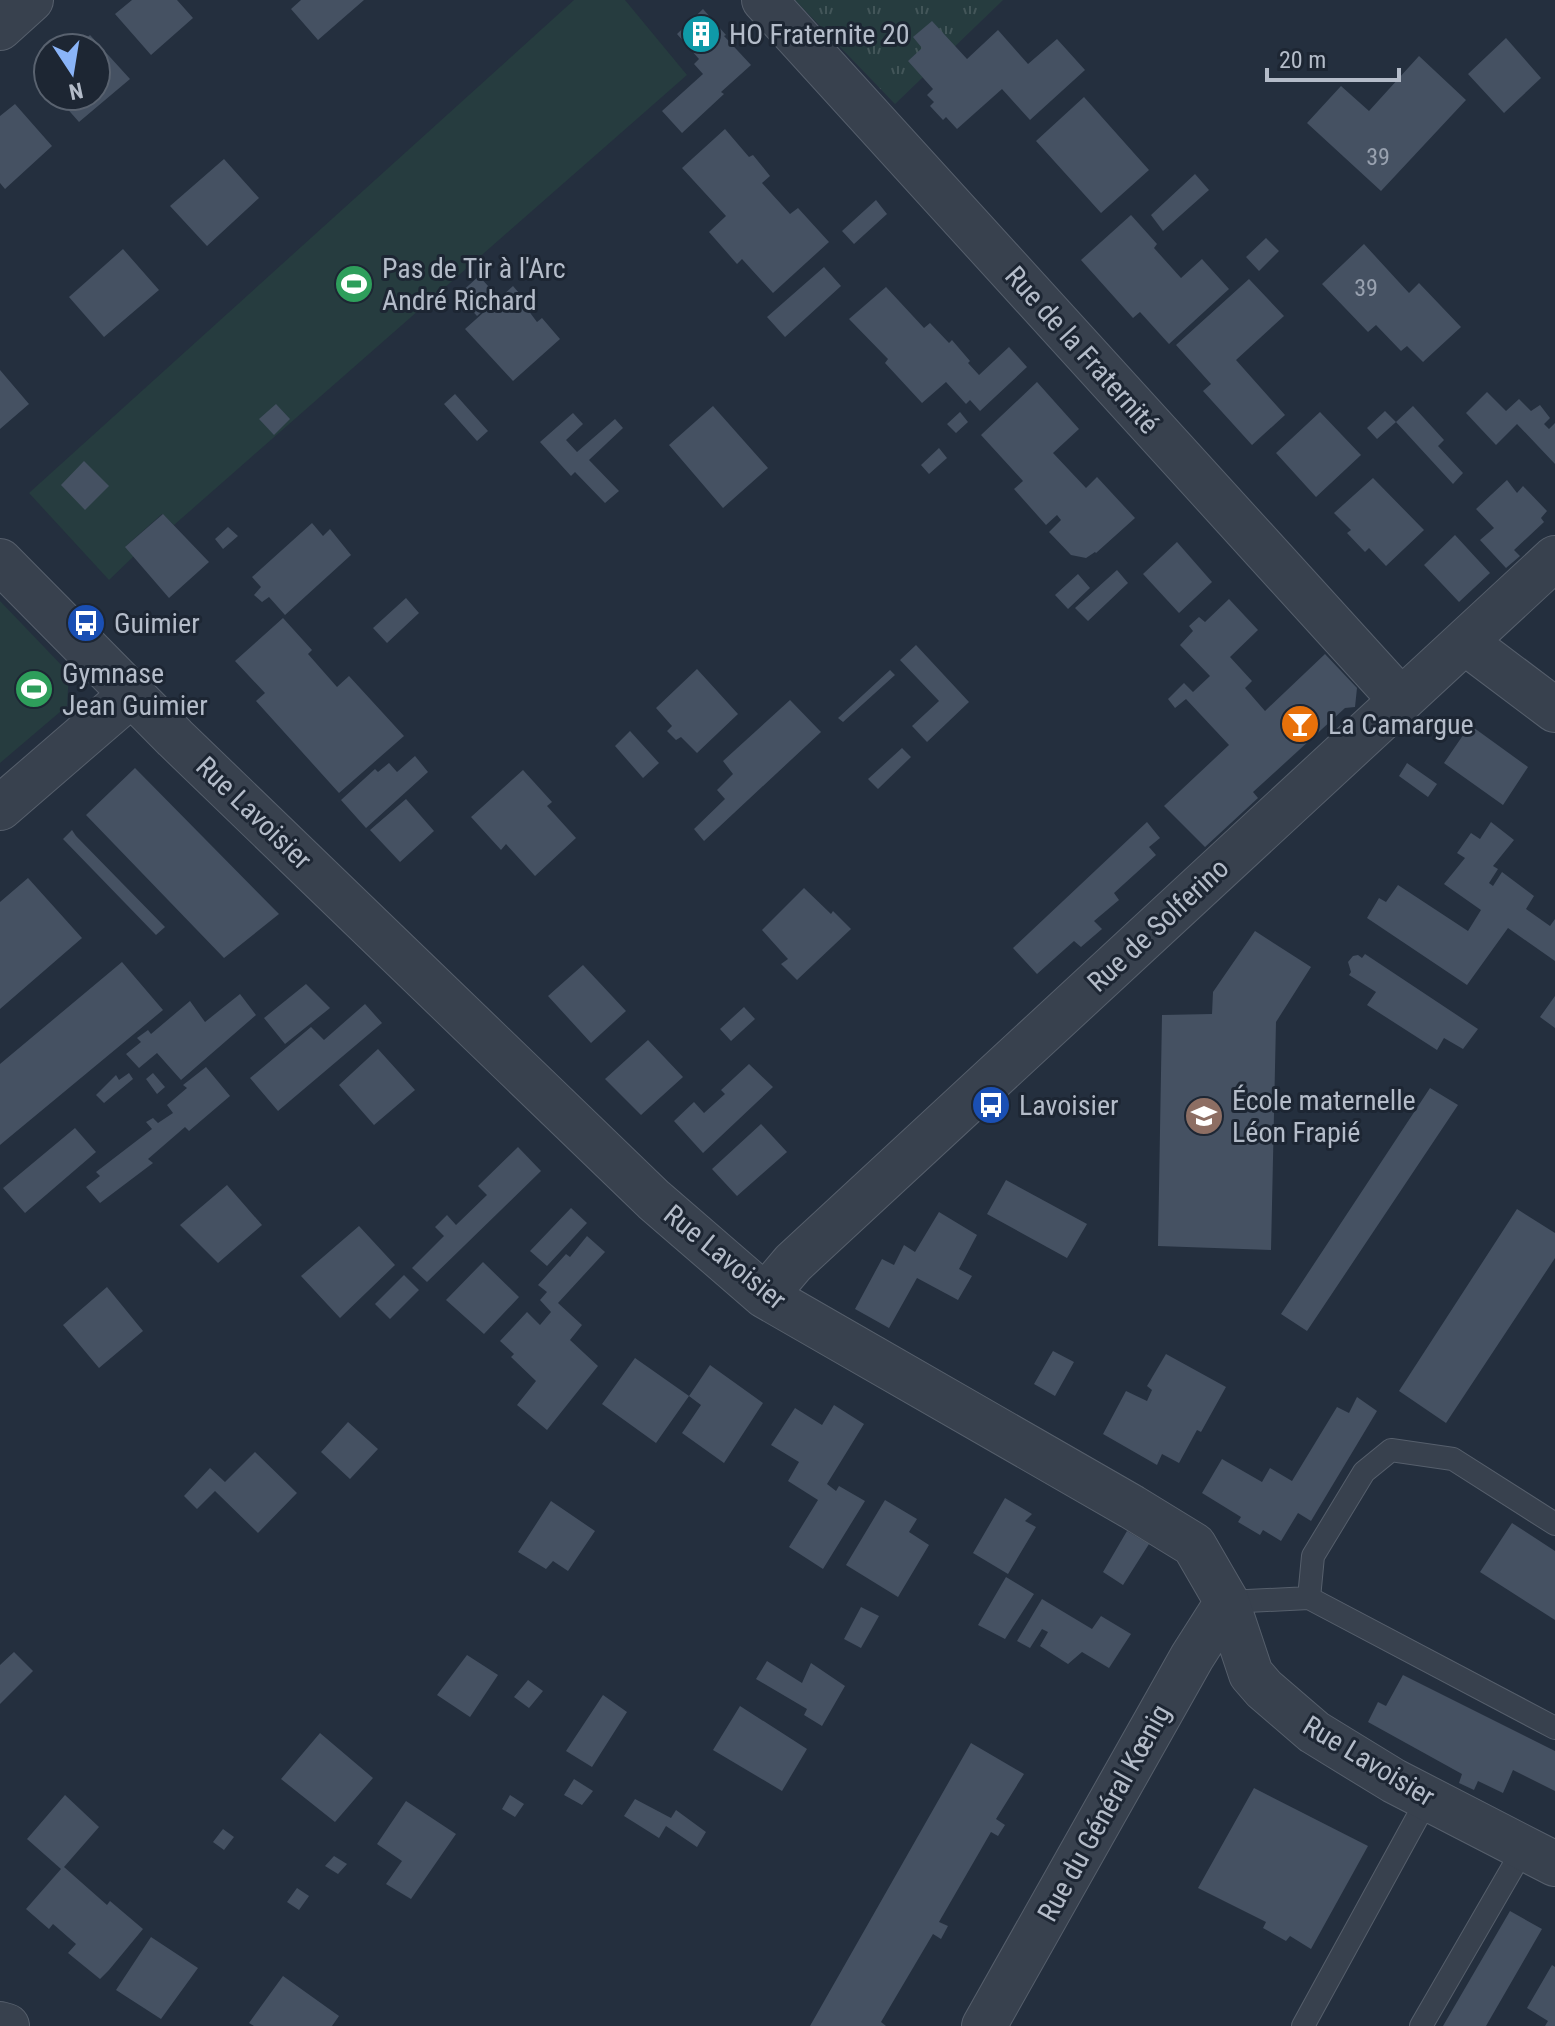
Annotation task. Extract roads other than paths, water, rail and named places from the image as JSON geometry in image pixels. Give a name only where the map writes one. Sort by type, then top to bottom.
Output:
[{"type":"street","points":[[0,28],[31,0]]},
{"type":"street","name":"Rue de la Fraternité","points":[[764,0],[1401,700]]},
{"type":"street","name":"Rue de Solferino","points":[[765,1296],[793,1263],[1555,558]]},
{"type":"street","name":"Rue Lavoisier","points":[[0,561],[175,738],[654,1200],[765,1296],[1194,1545],[1227,1602],[1251,1674],[1264,1689],[1314,1732],[1394,1781],[1540,1856]]},
{"type":"street","points":[[1466,643],[1555,710]]},
{"type":"street","points":[[0,808],[132,694]]},
{"type":"street","name":"Rue du Général Kœnig","points":[[984,2026],[1192,1657],[1227,1602]]},
{"type":"street","points":[[0,2024],[7,2026]]},
{"type":"lane","points":[[1309,1598],[1313,1556],[1364,1472],[1391,1450],[1453,1459],[1555,1524]]},
{"type":"lane","points":[[1227,1602],[1309,1598],[1555,1728]]},
{"type":"lane","points":[[1303,2026],[1428,1798]]},
{"type":"lane","points":[[1421,2026],[1540,1856]]},
{"type":"place","name":"HO Fraternite 20","points":[[701,34]]},
{"type":"place","name":"Pas de Tir à l'Arc André Richard","points":[[354,284]]},
{"type":"place","name":"Guimier","points":[[86,623]]},
{"type":"place","name":"Gymnase Jean Guimier","points":[[34,689]]},
{"type":"place","name":"La Camargue","points":[[1300,724]]},
{"type":"place","name":"Lavoisier","points":[[991,1105]]},
{"type":"place","name":"École maternelle Léon Frapié","points":[[1204,1116]]}]
